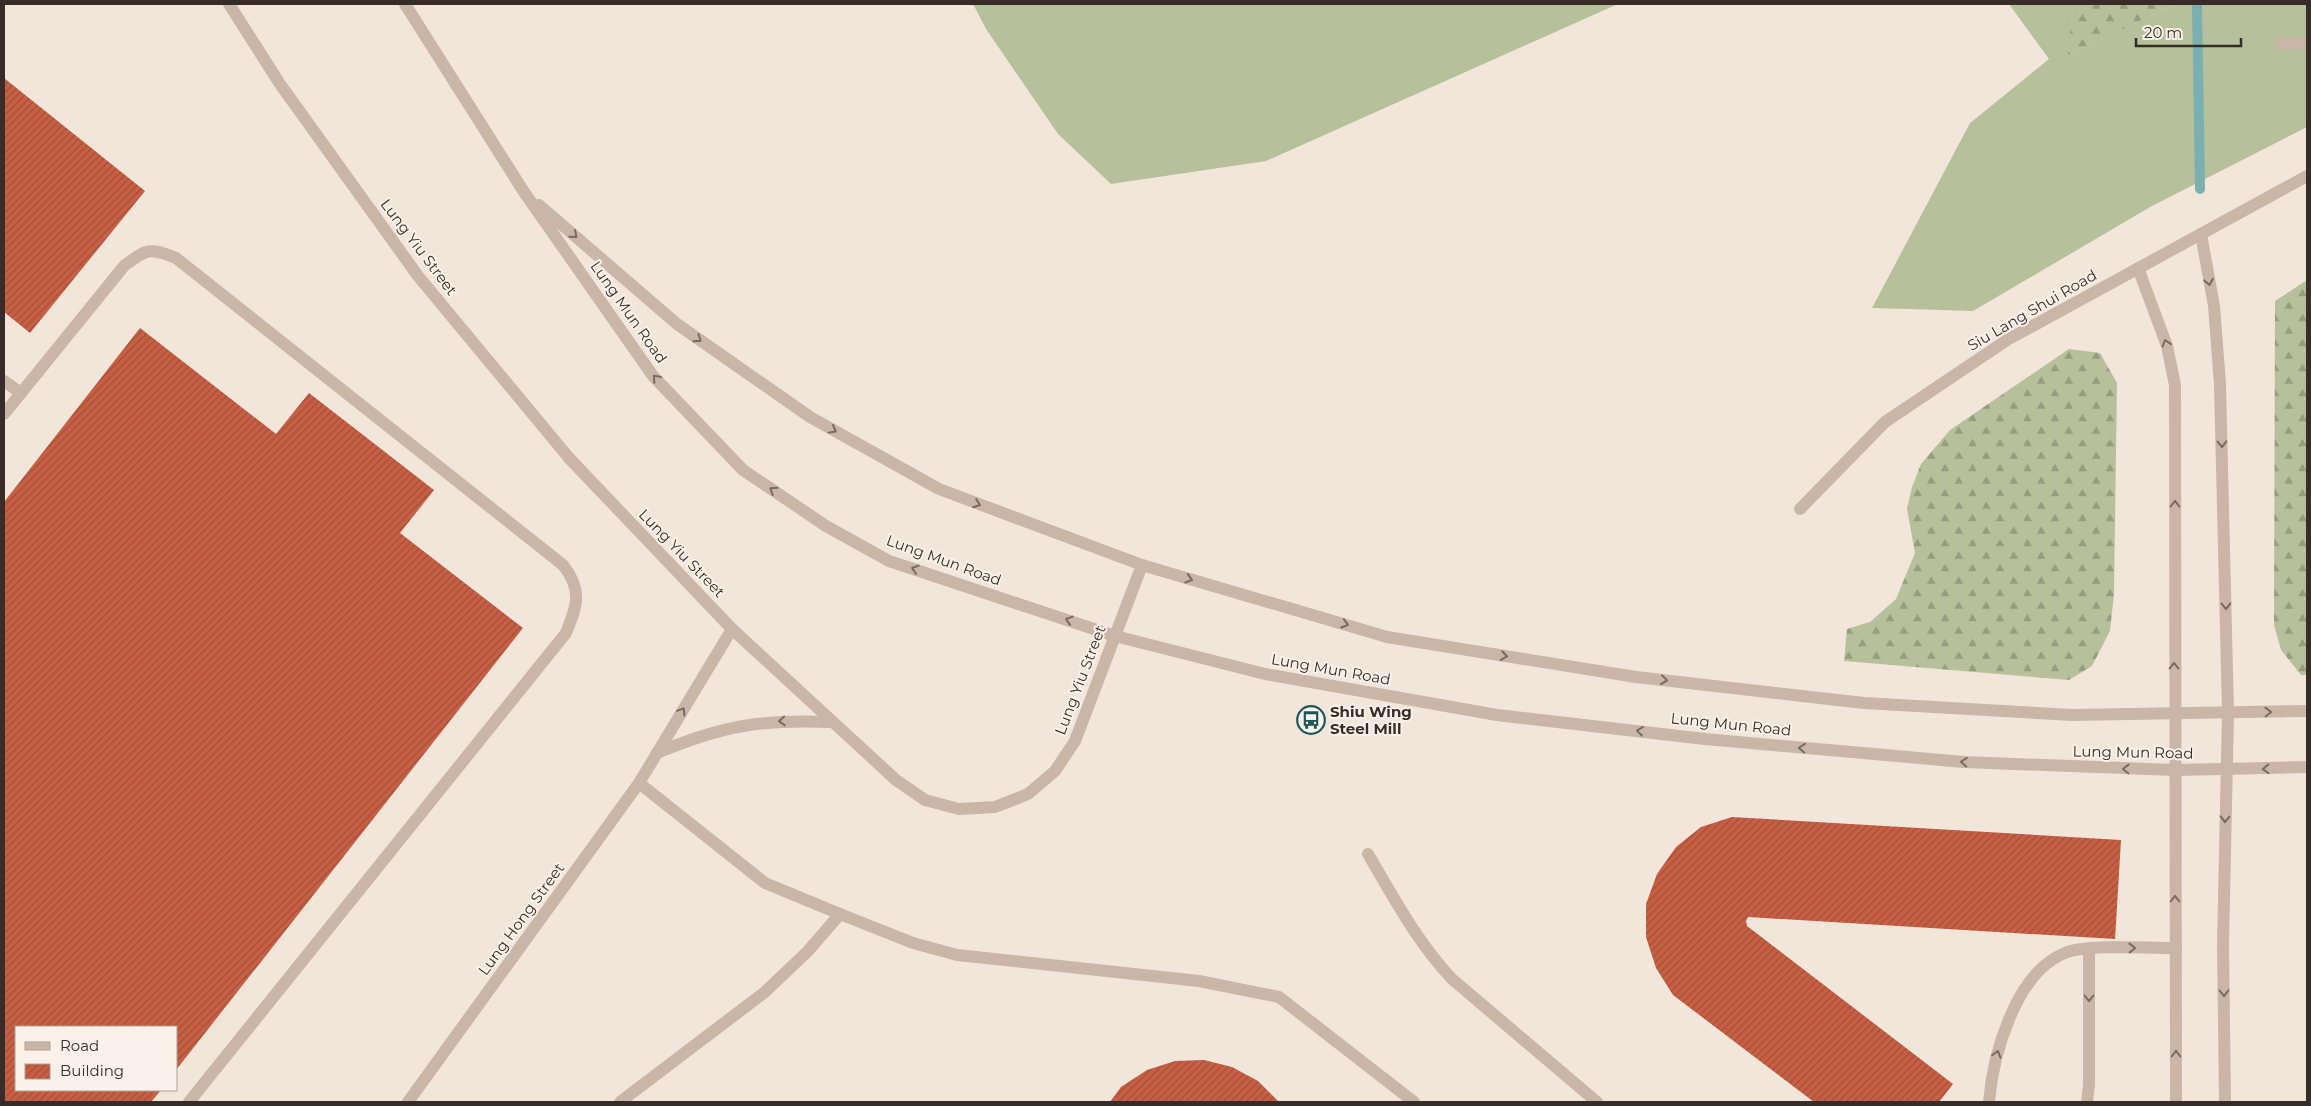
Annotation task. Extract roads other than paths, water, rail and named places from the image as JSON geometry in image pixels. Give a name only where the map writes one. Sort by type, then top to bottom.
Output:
[{"type":"street","name":"Lung Yiu Street","points":[[230,4],[280,84],[418,276],[569,458],[732,630],[896,780],[925,800],[959,809],[995,807],[1028,794],[1055,771],[1075,741],[1142,565]]},
{"type":"street","name":"Lung Mun Road","points":[[405,4],[524,192],[653,376],[743,470],[826,526],[889,560],[1115,636],[1265,674],[1507,716],[1705,739],[1964,762],[2175,770],[2307,767]]},
{"type":"street","points":[[2280,44],[2307,43]]},
{"type":"street","name":"Siu Lang Shui Road","points":[[1800,509],[1885,422],[2007,340],[2307,176]]},
{"type":"street","name":"Lung Mun Road","points":[[524,192],[677,324],[810,417],[939,489],[1142,565],[1387,637],[1636,677],[1864,703],[2072,715],[2307,712]]},
{"type":"street","points":[[2200,234],[2214,306],[2220,384],[2228,713],[2225,770],[2223,944],[2225,1102]]},
{"type":"street","points":[[4,414],[124,266],[141,252],[161,251],[176,258],[564,565],[571,574],[576,589],[576,608],[566,633],[190,1102]]},
{"type":"street","points":[[2138,268],[2167,346],[2175,384],[2176,1102]]},
{"type":"street","points":[[4,381],[21,393]]},
{"type":"street","name":"Lung Hong Street","points":[[408,1102],[639,784],[732,630]]},
{"type":"street","points":[[657,753],[698,735],[742,724],[786,720],[831,722]]},
{"type":"street","points":[[639,784],[765,883],[913,943],[957,955],[1199,981],[1279,996],[1414,1102]]},
{"type":"street","points":[[1368,854],[1415,933],[1434,960],[1452,979],[1597,1102]]},
{"type":"street","points":[[620,1102],[765,992],[808,951],[840,914]]},
{"type":"street","points":[[1989,1102],[1997,1053],[2028,983],[2051,960],[2067,952],[2089,949],[2176,948]]},
{"type":"street","points":[[2087,1102],[2089,1085],[2089,949]]},
{"type":"waterway","points":[[2197,4],[2200,189]]},
{"type":"place","name":"Shiu Wing Steel Mill","points":[[1311,720]]}]
